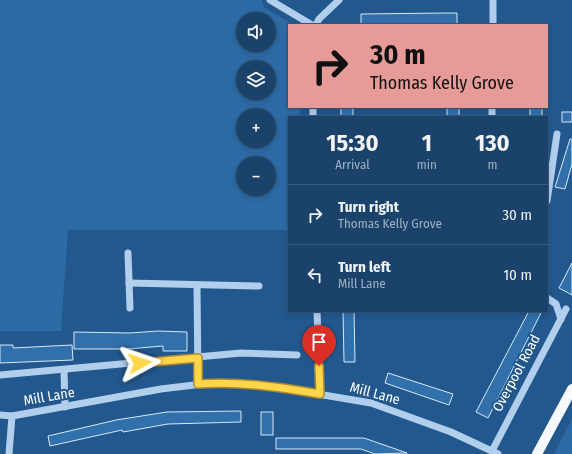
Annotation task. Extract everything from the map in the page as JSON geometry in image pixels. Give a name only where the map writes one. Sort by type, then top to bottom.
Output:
[{"type":"main road","points":[[537,454],[572,389]]},
{"type":"street","points":[[270,0],[310,24]]},
{"type":"street","points":[[316,24],[319,19],[339,0]]},
{"type":"street","points":[[493,0],[493,24]]},
{"type":"street","points":[[548,194],[557,134]]},
{"type":"street","points":[[128,253],[130,308]]},
{"type":"street","points":[[129,283],[259,286]]},
{"type":"street","points":[[198,285],[198,384]]},
{"type":"street","points":[[548,299],[556,304],[561,319]]},
{"type":"street","name":"Overpool Road","points":[[495,452],[566,309]]},
{"type":"street","points":[[317,312],[320,394]]},
{"type":"street","points":[[0,375],[241,353],[297,355]]},
{"type":"street","points":[[64,370],[65,406]]},
{"type":"street","name":"Mill Lane","points":[[0,415],[12,416],[161,389],[198,384],[242,384],[276,387],[371,403],[452,432],[495,452]]},
{"type":"street","points":[[8,454],[12,416]]},
{"type":"shaded area","points":[[0,0],[261,0],[264,7],[272,12],[236,12],[236,52],[276,52],[276,14],[291,24],[288,24],[288,108],[300,108],[300,116],[288,116],[288,230],[68,230],[61,331],[0,331]]},
{"type":"shaded area","points":[[572,419],[572,454],[554,454]]},
{"type":"building","points":[[457,13],[457,24],[361,24],[361,14]]},
{"type":"building","points":[[341,108],[353,108],[353,116],[341,116]]},
{"type":"building","points":[[447,108],[459,108],[459,116],[447,116]]},
{"type":"building","points":[[530,108],[542,108],[542,116],[530,116]]},
{"type":"building","points":[[562,112],[572,112],[572,122],[562,122]]},
{"type":"building","points":[[570,139],[572,139],[572,164],[565,189],[555,187]]},
{"type":"building","points":[[572,263],[572,295],[559,288]]},
{"type":"building","points":[[343,312],[354,312],[355,362],[344,362]]},
{"type":"building","points":[[528,312],[541,312],[488,418],[476,412]]},
{"type":"building","points":[[158,331],[187,332],[187,351],[163,351],[163,346],[128,349],[74,349],[74,332],[130,333]]},
{"type":"building","points":[[0,345],[13,345],[13,348],[72,345],[73,360],[0,363]]},
{"type":"building","points":[[388,373],[453,394],[449,405],[385,383]]},
{"type":"building","points":[[241,411],[241,422],[168,424],[123,432],[122,430],[50,446],[48,436],[116,420],[167,412]]},
{"type":"building","points":[[261,412],[273,412],[273,435],[261,435]]},
{"type":"building","points":[[276,438],[364,438],[407,453],[375,454],[361,449],[276,449]]},
{"type":"route","points":[[140,363],[198,358],[198,384],[242,384],[276,387],[320,394],[319,366]]}]
